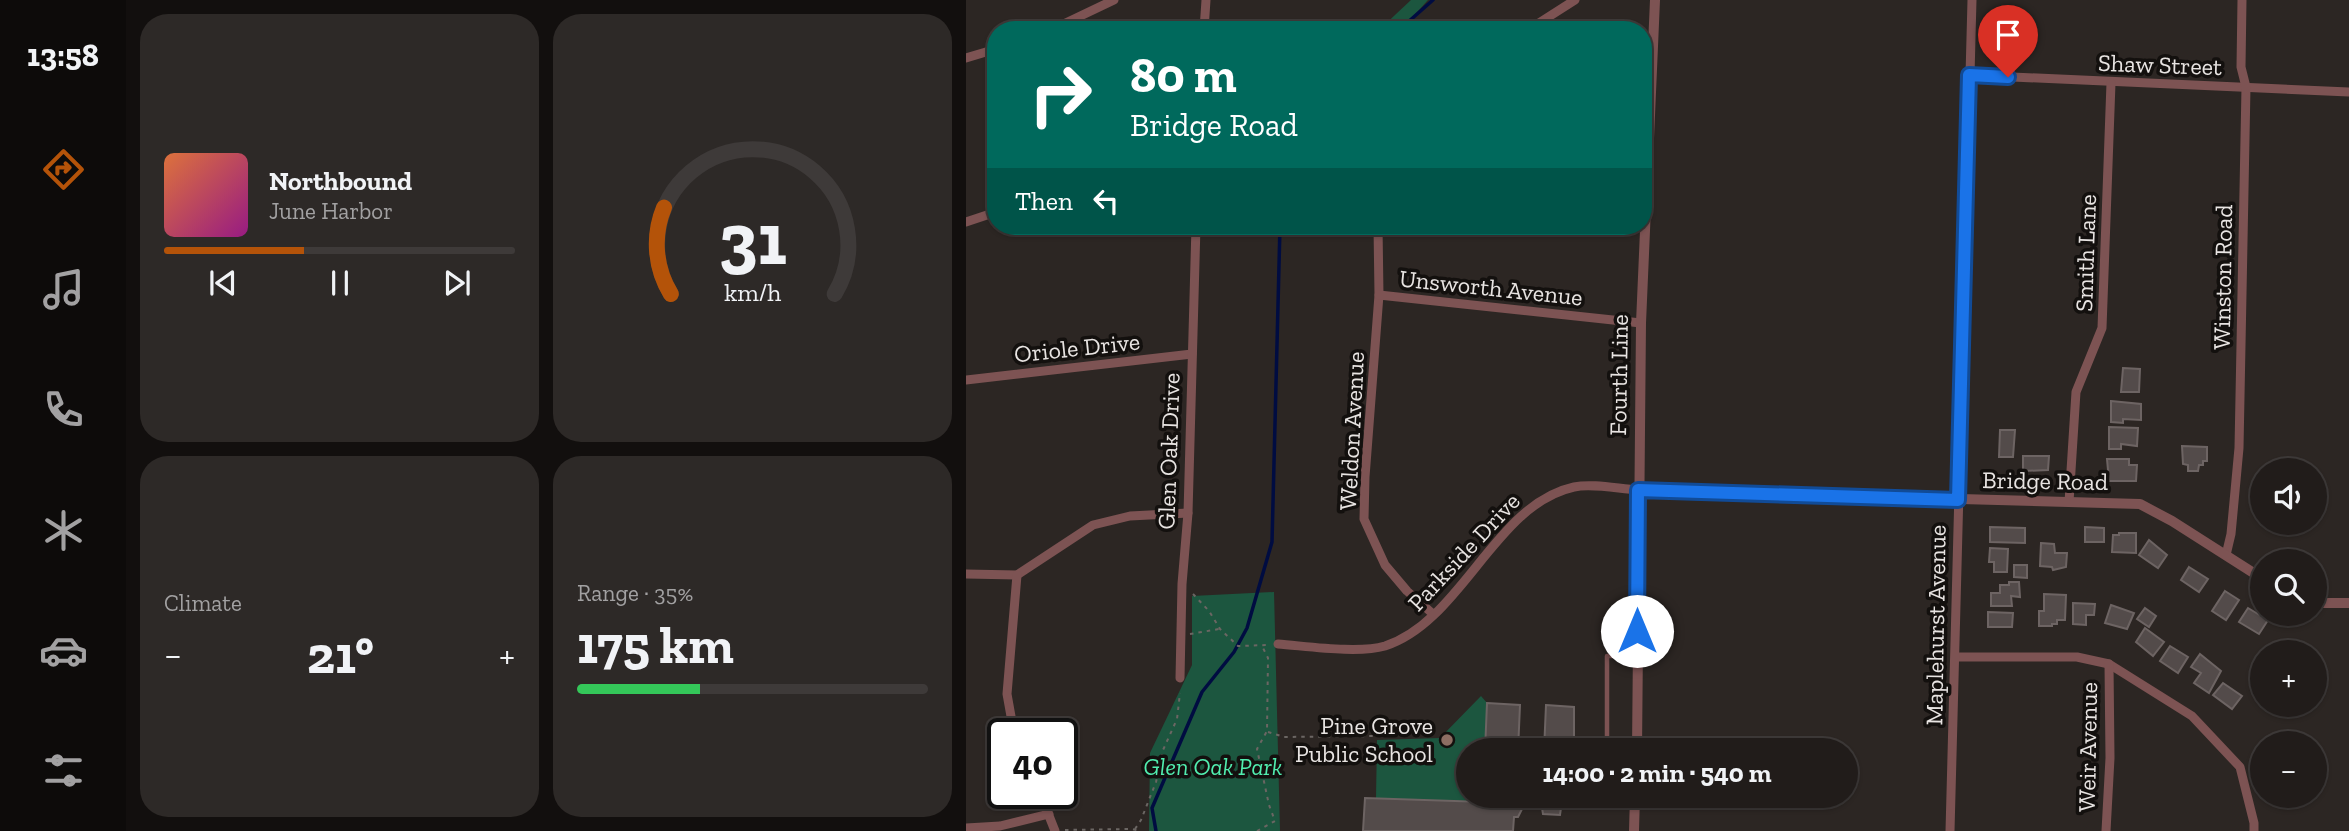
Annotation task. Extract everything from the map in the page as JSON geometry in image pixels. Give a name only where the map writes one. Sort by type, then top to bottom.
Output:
[{"type":"street","points":[[1070,21],[1114,0]]},
{"type":"street","points":[[1205,21],[1206,0]]},
{"type":"street","points":[[1542,21],[1575,0]]},
{"type":"street","name":"Fourth Line","points":[[1652,69],[1655,0]]},
{"type":"street","name":"Maplehurst Avenue","points":[[1950,831],[1972,0]]},
{"type":"street","name":"Winston Road","points":[[2226,555],[2231,534],[2239,448],[2246,87],[2241,67],[2242,0]]},
{"type":"street","points":[[966,58],[987,52]]},
{"type":"street","name":"Shaw Street","points":[[1969,75],[2349,92]]},
{"type":"street","name":"Smith Lane","points":[[2069,502],[2076,392],[2102,328],[2111,83]]},
{"type":"street","points":[[966,222],[987,215]]},
{"type":"street","name":"Glen Oak Drive","points":[[1180,677],[1182,584],[1188,513],[1196,235]]},
{"type":"street","name":"Weldon Avenue","points":[[1378,235],[1379,295],[1364,519],[1385,565],[1407,591],[1433,614]]},
{"type":"street","name":"Fourth Line","points":[[1636,738],[1638,490],[1645,235]]},
{"type":"street","name":"Unsworth Avenue","points":[[1379,295],[1641,323]]},
{"type":"street","name":"Oriole Drive","points":[[966,380],[1192,354]]},
{"type":"street","name":"Parkside Drive","points":[[1278,644],[1347,649],[1382,647],[1411,635],[1530,507],[1552,493],[1578,486],[1638,490]]},
{"type":"street","name":"Bridge Road","points":[[1638,490],[2140,505],[2172,521],[2250,571]]},
{"type":"street","points":[[966,574],[1017,575],[1093,525],[1130,516],[1188,513]]},
{"type":"street","points":[[1011,718],[1007,694],[1017,575]]},
{"type":"street","points":[[2327,603],[2349,603]]},
{"type":"street","points":[[1956,657],[2077,657],[2109,664],[2192,716],[2240,767],[2254,831]]},
{"type":"street","name":"Weir Avenue","points":[[2106,831],[2110,758],[2109,664]]},
{"type":"street","points":[[1634,831],[1635,808]]},
{"type":"street","points":[[1047,809],[1055,831]]},
{"type":"street","points":[[966,828],[1000,827],[1049,814]]},
{"type":"lane","points":[[1607,738],[1607,656],[1637,656]]},
{"type":"path","points":[[1182,584],[1202,601],[1220,629],[1238,646],[1278,644]]},
{"type":"path","points":[[1182,635],[1220,629]]},
{"type":"path","points":[[1257,831],[1275,821],[1269,805],[1258,749],[1267,731],[1268,658],[1262,646]]},
{"type":"path","points":[[1135,829],[1156,782],[1163,750],[1177,719],[1180,693]]},
{"type":"path","points":[[1267,731],[1284,737],[1376,736]]},
{"type":"path","points":[[1055,831],[1140,831]]},
{"type":"green space","points":[[1411,0],[1428,0],[1409,21],[1389,21]]},
{"type":"green space","name":"Glen Oak Park","points":[[1274,592],[1280,831],[1149,831],[1150,753],[1192,665],[1192,596]]},
{"type":"green space","points":[[1481,696],[1487,703],[1486,738],[1456,738],[1456,801],[1376,798],[1377,740],[1440,738]]},
{"type":"building","points":[[2123,368],[2140,369],[2139,392],[2121,392]]},
{"type":"building","points":[[2111,401],[2141,404],[2141,420],[2123,419],[2123,423],[2111,422]]},
{"type":"building","points":[[2109,427],[2138,428],[2137,446],[2121,444],[2121,449],[2109,449]]},
{"type":"building","points":[[2000,430],[2015,430],[2013,457],[1999,457]]},
{"type":"building","points":[[2182,446],[2207,447],[2207,461],[2199,465],[2198,471],[2188,471],[2188,465],[2183,464]]},
{"type":"building","points":[[2023,456],[2049,456],[2048,470],[2023,471]]},
{"type":"building","points":[[2107,459],[2129,459],[2129,465],[2137,465],[2136,481],[2109,481]]},
{"type":"building","points":[[1990,527],[2025,528],[2025,543],[1990,542]]},
{"type":"building","points":[[2085,527],[2104,528],[2104,542],[2085,542]]},
{"type":"building","points":[[2136,533],[2136,553],[2112,552],[2113,535]]},
{"type":"building","points":[[2149,540],[2167,555],[2158,568],[2139,555]]},
{"type":"building","points":[[2041,543],[2054,544],[2055,553],[2067,553],[2066,567],[2053,570],[2052,567],[2040,566]]},
{"type":"building","points":[[1990,548],[2008,549],[2007,572],[1994,572],[1994,562],[1989,562]]},
{"type":"building","points":[[2014,565],[2027,565],[2027,578],[2014,577]]},
{"type":"building","points":[[2189,567],[2208,579],[2199,592],[2181,580]]},
{"type":"building","points":[[2009,582],[2019,582],[2020,597],[2011,596],[2012,606],[1991,606],[1991,593],[2000,593],[2000,585],[2009,585]]},
{"type":"building","points":[[2225,591],[2239,600],[2226,620],[2212,611]]},
{"type":"building","points":[[2044,594],[2066,595],[2065,620],[2057,620],[2057,624],[2052,626],[2039,626],[2039,611],[2044,611]]},
{"type":"building","points":[[2073,603],[2095,604],[2094,615],[2086,615],[2086,625],[2073,624]]},
{"type":"building","points":[[2111,605],[2134,613],[2127,629],[2105,623]]},
{"type":"building","points":[[2145,608],[2156,616],[2149,627],[2137,619]]},
{"type":"building","points":[[2248,608],[2250,626],[2264,626],[2259,634],[2239,622]]},
{"type":"building","points":[[1988,612],[2013,613],[2012,627],[1988,627]]},
{"type":"building","points":[[2145,628],[2164,642],[2153,656],[2136,642]]},
{"type":"building","points":[[2170,646],[2188,657],[2178,673],[2160,661]]},
{"type":"building","points":[[2200,654],[2221,671],[2209,693],[2194,683],[2201,673],[2191,667]]},
{"type":"building","points":[[2223,683],[2242,696],[2232,709],[2213,695]]},
{"type":"building","name":"Pine Grove Public School","points":[[1487,703],[1520,705],[1519,738],[1486,738]]},
{"type":"building","points":[[1546,705],[1574,707],[1574,738],[1545,738]]},
{"type":"building","name":"Pine Grove Public School","points":[[1365,798],[1456,801],[1456,808],[1522,808],[1518,817],[1514,817],[1513,831],[1363,831]]},
{"type":"building","name":"Pine Grove Public School","points":[[1542,808],[1561,808],[1560,815],[1543,814]]},
{"type":"waterway","points":[[1409,21],[1433,0]]},
{"type":"waterway","points":[[1156,831],[1152,808],[1202,692],[1234,652],[1247,628],[1272,542],[1280,235]]},
{"type":"place","name":"Pine Grove Public School","points":[[1447,740]]},
{"type":"route","points":[[1637,631],[1638,490],[1958,500],[1969,75],[2008,77]]}]
